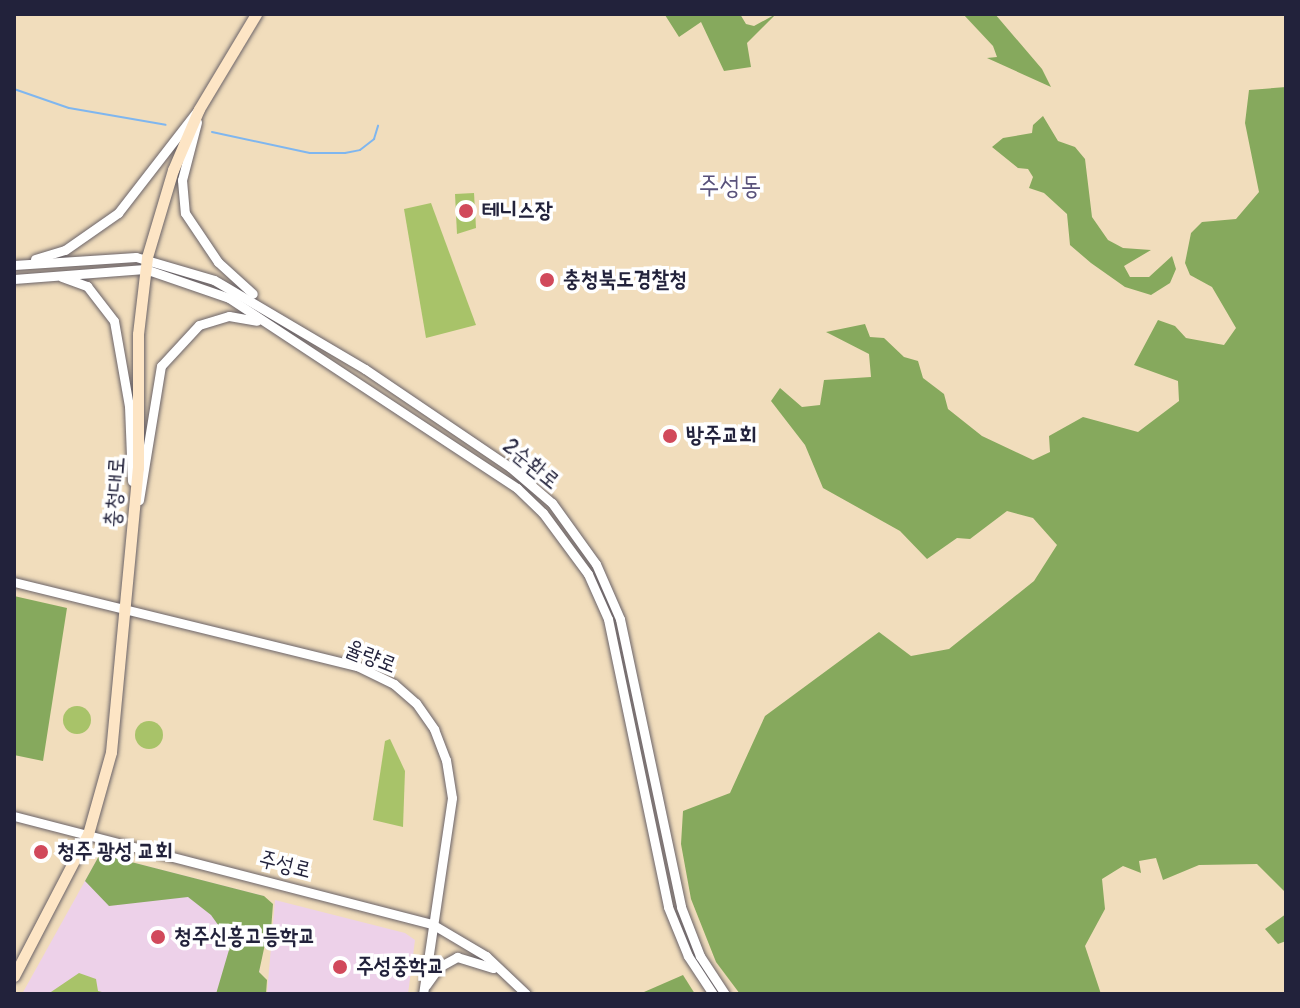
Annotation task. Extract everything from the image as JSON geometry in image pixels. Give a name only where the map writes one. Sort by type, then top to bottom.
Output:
[{"type":"main road","name":"충청대로","points":[[14,976],[88,834],[111,752],[133,523],[138,334],[146,263],[173,170],[199,109],[256,14]]},
{"type":"street","points":[[14,265],[65,250],[118,213],[175,132],[199,109]]},
{"type":"street","points":[[199,109],[182,180],[185,213],[218,262],[260,303]]},
{"type":"street","name":"2순환로","points":[[14,265],[146,263],[214,280],[260,303],[510,467],[552,503],[596,564],[620,619],[681,907],[696,948],[725,994]]},
{"type":"street","name":"2순환로","points":[[14,279],[146,263],[229,298],[517,488],[567,542],[608,619],[674,925],[713,994]]},
{"type":"street","points":[[38,276],[69,278],[87,286],[114,321],[132,435],[133,523]]},
{"type":"street","points":[[133,523],[145,476],[156,383],[178,342],[199,325],[229,316],[245,316],[281,331]]},
{"type":"street","name":"율량로","points":[[14,582],[357,666],[394,684],[416,703],[434,729],[452,798],[424,991]]},
{"type":"street","name":"주성로","points":[[14,816],[432,924],[504,974],[526,994]]},
{"type":"street","points":[[424,991],[439,967],[457,957],[504,974]]},
{"type":"shaded area","name":"청주신흥고등학교","points":[[100,854],[264,896],[258,994],[22,994]]},
{"type":"shaded area","name":"주성중학교","points":[[275,900],[405,933],[415,940],[408,994],[267,994]]},
{"type":"green space","points":[[740,14],[746,24],[754,26],[776,14],[747,43],[751,67],[724,71],[701,22],[679,37],[665,15]]},
{"type":"green space","points":[[963,14],[995,14],[1042,69],[1051,87],[987,58],[997,57],[993,46]]},
{"type":"green space","points":[[1286,87],[1286,893],[1257,864],[1199,865],[1163,880],[1156,858],[1139,861],[1141,873],[1123,866],[1102,879],[1105,909],[1085,946],[1101,994],[740,994],[716,962],[691,899],[681,844],[683,811],[730,793],[765,716],[879,632],[911,656],[949,649],[1034,581],[1057,545],[1033,518],[1007,511],[970,539],[957,538],[927,559],[900,531],[823,488],[805,445],[771,401],[780,388],[802,407],[820,405],[824,380],[871,377],[869,354],[826,332],[865,324],[870,337],[884,338],[904,357],[918,361],[923,378],[944,394],[948,409],[982,436],[1033,460],[1050,452],[1049,436],[1083,417],[1138,432],[1179,401],[1178,381],[1134,365],[1158,320],[1175,326],[1186,338],[1224,345],[1236,328],[1212,287],[1190,275],[1185,263],[1191,233],[1202,222],[1236,219],[1259,192],[1245,123],[1249,90]]},
{"type":"green space","points":[[1043,116],[1058,141],[1075,147],[1085,159],[1092,217],[1108,240],[1123,248],[1151,250],[1124,266],[1130,277],[1149,277],[1172,256],[1176,269],[1170,283],[1151,295],[1125,287],[1091,263],[1070,245],[1067,214],[1044,193],[1029,188],[1033,177],[1028,169],[1018,168],[992,147],[1003,138],[1032,133],[1033,125]]},
{"type":"green space","name":"테니스장","points":[[474,193],[476,228],[457,234],[455,194]]},
{"type":"green space","points":[[431,203],[476,325],[426,338],[404,209]]},
{"type":"green space","points":[[14,596],[67,608],[43,761],[14,755]]},
{"type":"green space","points":[[77,706],[87,710],[91,720],[87,730],[77,734],[67,730],[63,720],[67,710]]},
{"type":"green space","points":[[149,721],[159,725],[163,735],[159,745],[149,749],[139,745],[135,735],[139,725]]},
{"type":"green space","points":[[390,739],[405,771],[403,827],[373,820],[385,741]]},
{"type":"green space","points":[[100,854],[264,896],[273,904],[270,943],[265,944],[259,972],[267,980],[266,994],[216,994],[231,943],[211,915],[188,897],[109,906],[85,881]]},
{"type":"green space","points":[[1286,914],[1286,941],[1278,944],[1265,929]]},
{"type":"green space","points":[[79,973],[96,979],[98,991],[110,994],[48,994]]},
{"type":"green space","points":[[683,975],[695,994],[644,992]]},
{"type":"waterway","points":[[14,89],[69,108],[166,125]]},
{"type":"waterway","points":[[212,132],[310,153],[345,153],[360,150],[374,139],[378,126]]},
{"type":"place","name":"테니스장","points":[[466,211]]},
{"type":"place","name":"충청북도경찰청","points":[[547,280]]},
{"type":"place","name":"방주교회","points":[[670,436]]},
{"type":"place","name":"청주 광성 교회","points":[[41,852]]},
{"type":"place","name":"청주신흥고등학교","points":[[158,937]]},
{"type":"place","name":"주성중학교","points":[[340,967]]},
{"type":"district","name":"주성동","points":[[730,187]]}]
